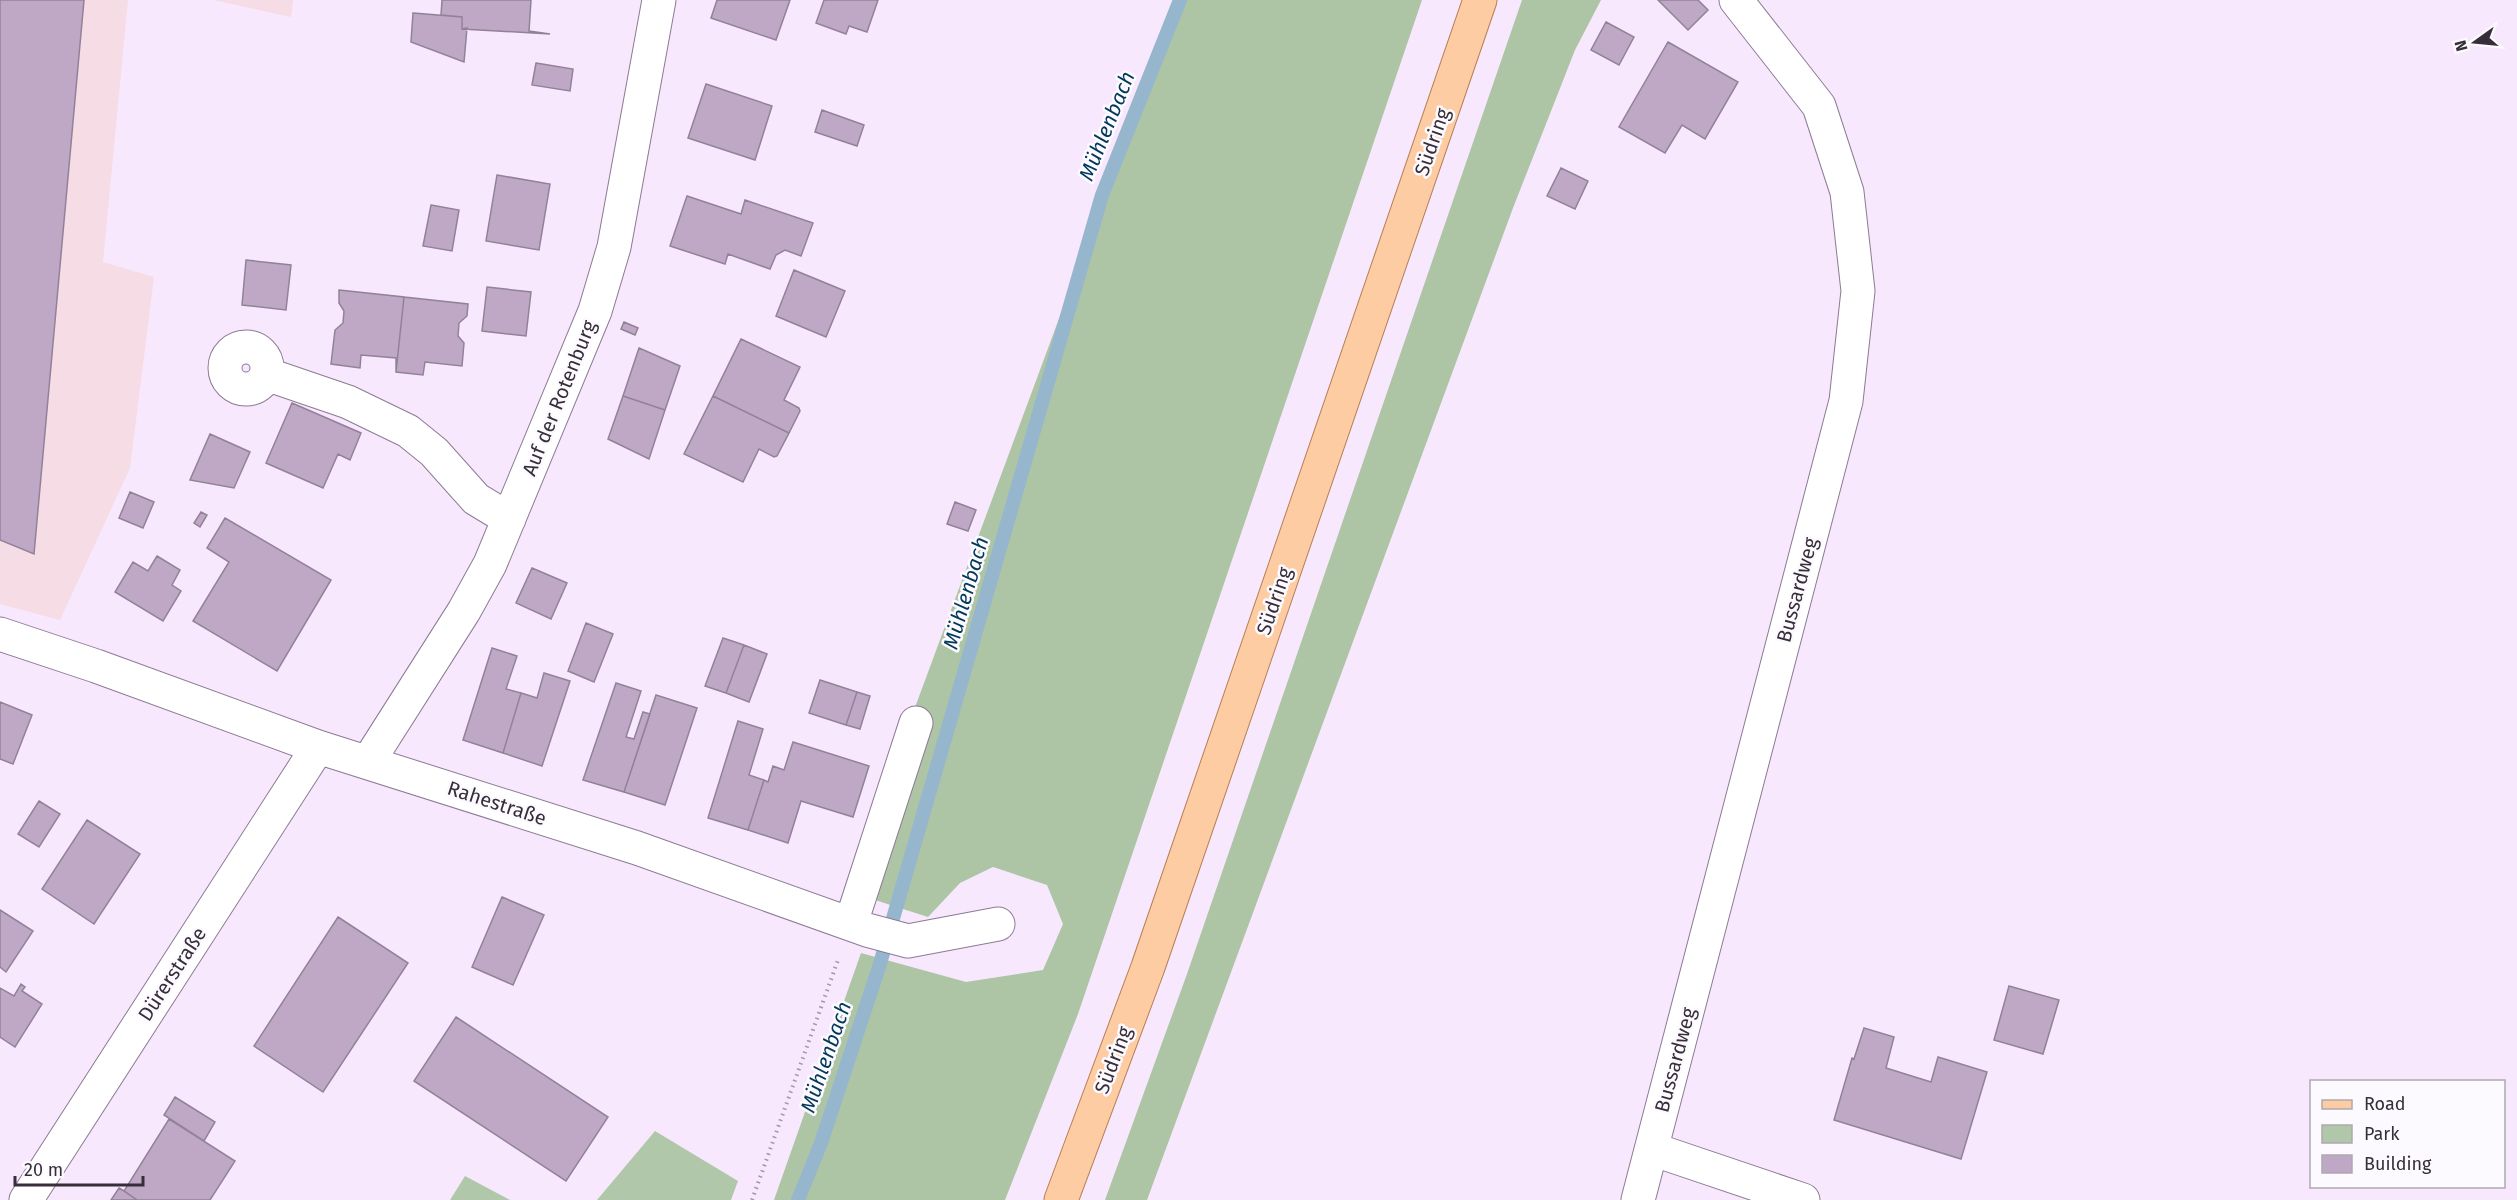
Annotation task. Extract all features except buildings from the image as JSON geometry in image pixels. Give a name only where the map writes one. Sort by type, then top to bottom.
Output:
[{"type":"main road","name":"Südring","points":[[1061,1200],[1148,967],[1480,0]]},
{"type":"street","name":"Auf der Rotenburg","points":[[368,762],[464,611],[490,564],[595,311],[614,246],[659,0]]},
{"type":"street","name":"Bussardweg","points":[[1638,1200],[1846,401],[1858,291],[1847,192],[1819,106],[1736,0]]},
{"type":"street","points":[[266,374],[348,402],[408,431],[434,452],[476,499],[509,519]]},
{"type":"street","name":"Rahestraße","points":[[0,634],[96,666],[318,747],[637,848],[908,941],[998,924]]},
{"type":"street","points":[[859,926],[916,723]]},
{"type":"street","name":"Dürerstraße","points":[[31,1198],[318,747]]},
{"type":"street","points":[[1652,1149],[1803,1200]]},
{"type":"path","points":[[752,1200],[859,926]]},
{"type":"shaded area","points":[[0,0],[128,0],[103,262],[154,277],[130,468],[60,620],[0,604]]},
{"type":"shaded area","points":[[213,0],[293,0],[291,17]]},
{"type":"green space","points":[[1177,0],[1422,0],[1078,1014],[1005,1200],[774,1200],[861,953],[966,982],[1043,970],[1063,924],[1047,885],[993,867],[960,883],[928,917],[847,891]]},
{"type":"green space","points":[[1522,0],[1601,0],[1575,50],[1513,208],[1147,1200],[1105,1200],[1187,974]]},
{"type":"green space","points":[[655,1131],[738,1181],[731,1200],[597,1200]]},
{"type":"green space","points":[[465,1176],[510,1200],[450,1200]]},
{"type":"waterway","name":"Mühlenbach","points":[[798,1200],[821,1143],[879,967],[1102,195],[1180,0]]}]
